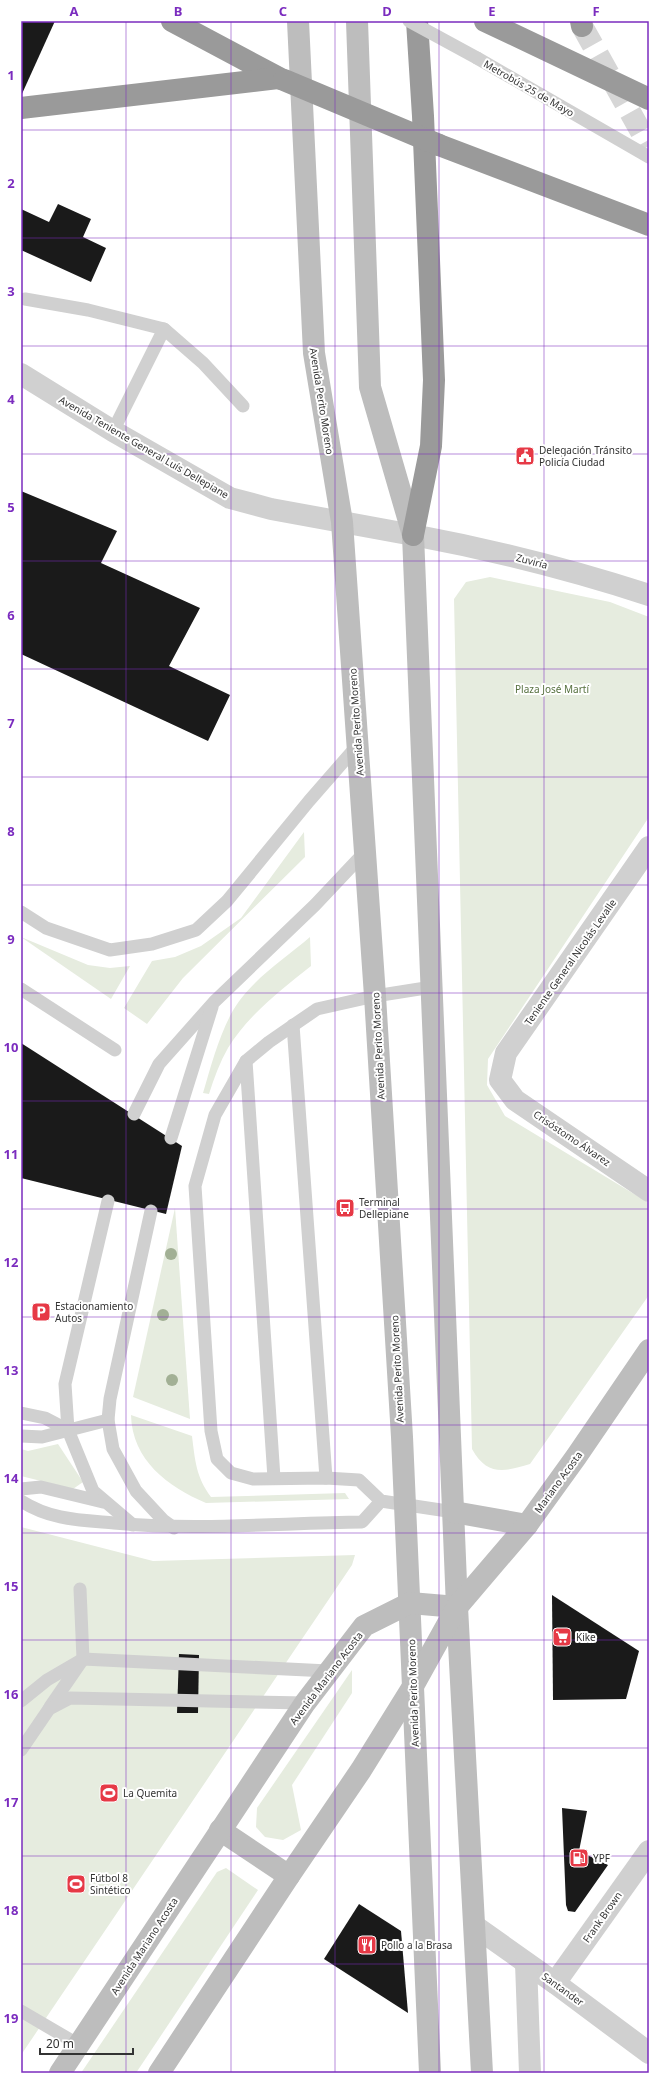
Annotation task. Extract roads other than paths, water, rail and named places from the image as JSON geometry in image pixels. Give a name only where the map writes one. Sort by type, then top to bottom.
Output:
[{"type":"highway","points":[[172,21],[281,79],[439,145],[649,225]]},
{"type":"highway","points":[[413,535],[431,446],[434,380],[424,124],[417,21]]},
{"type":"highway","points":[[486,21],[649,99]]},
{"type":"highway","points":[[21,108],[281,79]]},
{"type":"main road","name":"Avenida Perito Moreno","points":[[298,21],[314,353],[342,522],[375,996],[405,1505],[430,2073]]},
{"type":"main road","points":[[357,21],[370,387],[413,535],[457,1607],[476,1927],[482,2073]]},
{"type":"main road","name":"Mariano Acosta","points":[[457,1607],[527,1525],[576,1458],[649,1350]]},
{"type":"main road","points":[[454,1512],[527,1525]]},
{"type":"main road","points":[[410,1603],[457,1607]]},
{"type":"main road","name":"Avenida Mariano Acosta","points":[[60,2073],[220,1830],[328,1671],[364,1626],[410,1603]]},
{"type":"main road","points":[[159,2073],[361,1770],[412,1688],[457,1607]]},
{"type":"main road","points":[[220,1830],[289,1876]]},
{"type":"street","name":"Avenida Teniente General Luís Dellepiane","points":[[21,374],[113,432],[230,498],[271,509],[413,535]]},
{"type":"street","name":"Zuviría","points":[[413,535],[478,547],[606,581],[649,595]]},
{"type":"street","name":"Teniente General Nicolás Levalle","points":[[500,1080],[506,1053],[649,847]]},
{"type":"street","name":"Crisóstomo Álvarez","points":[[500,1080],[515,1100],[649,1191]]},
{"type":"street","name":"Frank Brown","points":[[555,1983],[649,1851]]},
{"type":"street","name":"Santander","points":[[476,1927],[555,1983],[649,2053]]},
{"type":"street","points":[[526,1963],[530,2073]]},
{"type":"lane","name":"Metrobús 25 de Mayo","points":[[409,21],[477,58],[649,157]]},
{"type":"lane","points":[[25,299],[88,310],[164,329],[203,363],[243,406]]},
{"type":"lane","points":[[113,432],[164,329]]},
{"type":"lane","points":[[21,912],[46,928],[110,950],[152,944],[196,930],[227,901],[309,801],[357,746]]},
{"type":"lane","points":[[134,1114],[159,1064],[214,1002],[315,905],[365,852]]},
{"type":"lane","points":[[432,987],[375,996],[317,1009],[269,1042],[246,1061],[215,1115],[195,1186],[211,1431],[217,1459],[232,1473],[253,1478],[326,1478],[359,1480],[381,1501],[454,1512]]},
{"type":"lane","points":[[21,988],[115,1050]]},
{"type":"lane","points":[[171,1138],[214,1002]]},
{"type":"lane","points":[[293,1026],[326,1478]]},
{"type":"lane","points":[[246,1061],[274,1478]]},
{"type":"lane","points":[[108,1201],[65,1384],[68,1430],[93,1491],[133,1525]]},
{"type":"lane","points":[[152,1211],[110,1399],[108,1420],[113,1449],[136,1492],[162,1520],[174,1528]]},
{"type":"lane","points":[[21,1413],[45,1418],[68,1430]]},
{"type":"lane","points":[[21,1436],[42,1437],[108,1420]]},
{"type":"lane","points":[[21,1489],[41,1487],[107,1503]]},
{"type":"lane","points":[[21,1501],[37,1511],[72,1520],[174,1528],[362,1522],[381,1501]]},
{"type":"lane","points":[[21,1750],[82,1659],[80,1589]]},
{"type":"lane","points":[[21,1701],[47,1680],[82,1659],[328,1671]]},
{"type":"lane","points":[[49,1709],[70,1698],[305,1703]]},
{"type":"lane","points":[[21,2011],[79,2045]]},
{"type":"tunnel","points":[[582,26],[649,146]]},
{"type":"place","name":"Delegación Tránsito Policía Ciudad","points":[[525,456]]},
{"type":"place","name":"Terminal Dellepiane","points":[[345,1208]]},
{"type":"place","name":"Estacionamiento Autos","points":[[41,1312]]},
{"type":"place","name":"Kike","points":[[562,1637]]},
{"type":"place","name":"La Quemita","points":[[109,1793]]},
{"type":"place","name":"YPF","points":[[579,1858]]},
{"type":"place","name":"Fútbol 8 Sintético","points":[[76,1884]]},
{"type":"place","name":"Pollo a la Brasa","points":[[367,1945]]},
{"type":"park label","name":"Plaza José Martí","points":[[552,689]]}]
